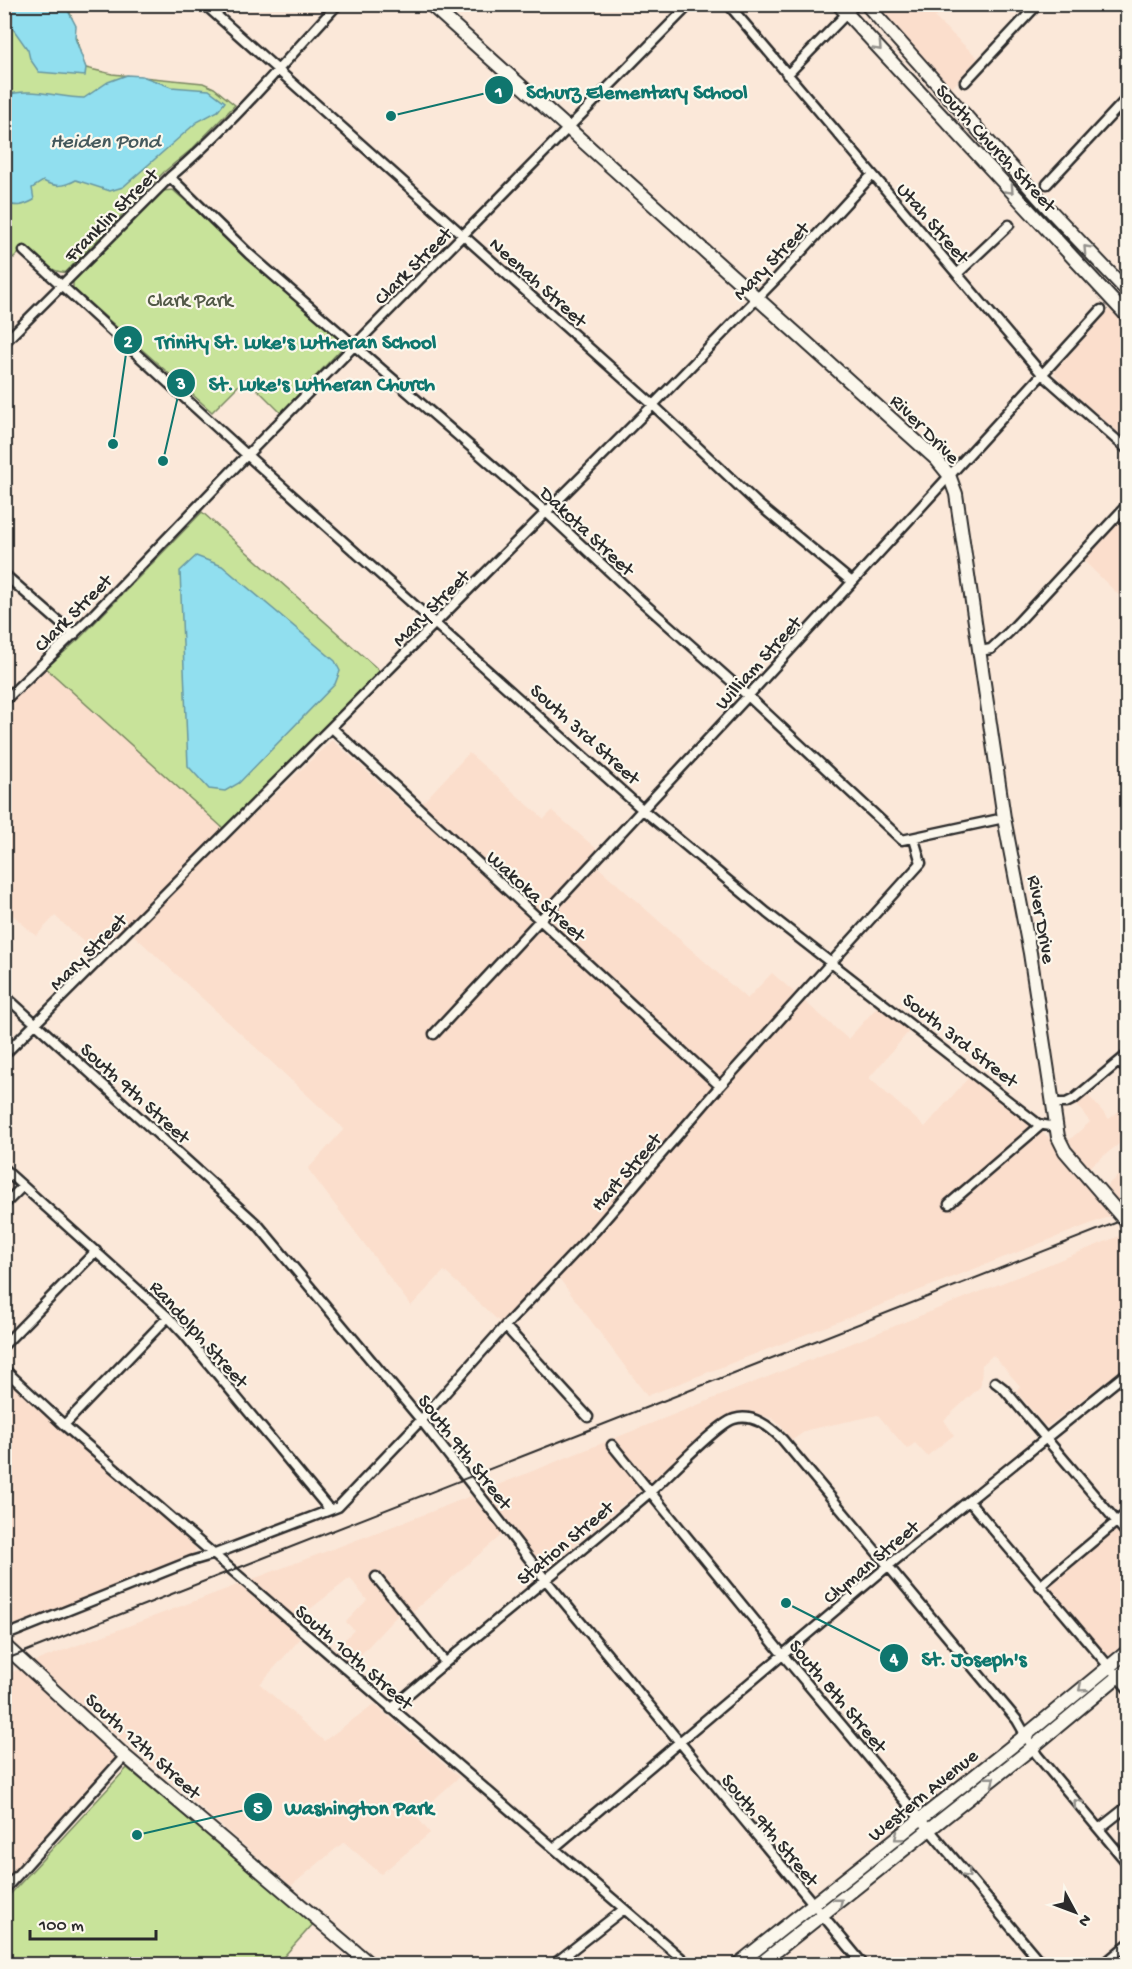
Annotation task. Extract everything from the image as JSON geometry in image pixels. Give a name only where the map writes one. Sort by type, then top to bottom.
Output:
[{"type":"street","name":"Neenah Street","points":[[204,4],[653,405],[758,504],[852,582]]},
{"type":"street","name":"Franklin Street","points":[[4,344],[170,177],[198,154],[250,102],[277,69],[338,4]]},
{"type":"street","name":"River Drive","points":[[430,4],[936,459],[949,475],[956,494],[1004,818],[1030,953],[1057,1127]]},
{"type":"street","name":"Clark Street","points":[[4,701],[74,635],[247,455],[690,4]]},
{"type":"street","name":"Utah Street","points":[[728,4],[1042,374],[1128,450]]},
{"type":"street","points":[[787,75],[842,9],[856,4]]},
{"type":"street","name":"South Church Street","points":[[866,4],[1048,208],[1128,292]]},
{"type":"street","points":[[965,82],[1038,4]]},
{"type":"street","points":[[1121,4],[1128,10]]},
{"type":"street","name":"South Church Street","points":[[842,9],[1128,316]]},
{"type":"street","points":[[1047,184],[1128,97]]},
{"type":"street","name":"Mary Street","points":[[4,1055],[547,513],[872,175]]},
{"type":"street","name":"Dakota Street","points":[[170,177],[249,254],[547,513],[902,840],[914,839]]},
{"type":"street","points":[[957,274],[1009,225]]},
{"type":"street","name":"South 3rd Street","points":[[24,251],[247,455],[643,810],[832,963],[1041,1125]]},
{"type":"street","name":"William Street","points":[[434,1034],[643,810],[1101,310]]},
{"type":"street","points":[[980,651],[991,649],[1009,632],[1128,504]]},
{"type":"street","points":[[4,574],[74,635]]},
{"type":"street","name":"Wakoka Street","points":[[332,728],[720,1086]]},
{"type":"street","points":[[914,839],[1004,818]]},
{"type":"street","name":"Hart Street","points":[[4,1636],[191,1561],[338,1507],[596,1230],[720,1086],[921,863],[914,839]]},
{"type":"street","name":"South 9th Street","points":[[4,995],[259,1226],[421,1420],[544,1579],[678,1743],[863,1965]]},
{"type":"street","points":[[1054,1103],[1066,1103],[1074,1099],[1128,1054]]},
{"type":"street","points":[[1119,1062],[1128,1071]]},
{"type":"street","points":[[949,1204],[1041,1125],[1057,1127],[1058,1137],[1065,1151],[1128,1224]]},
{"type":"street","name":"Randolph Street","points":[[4,1169],[168,1317],[329,1509]]},
{"type":"street","points":[[4,1205],[23,1186]]},
{"type":"street","points":[[4,1345],[96,1251]]},
{"type":"street","points":[[64,1425],[168,1317]]},
{"type":"street","points":[[505,1326],[588,1417]]},
{"type":"street","name":"South 10th Street","points":[[4,1369],[64,1425],[688,1965]]},
{"type":"street","name":"Clyman Street","points":[[554,1848],[888,1566],[1126,1375]]},
{"type":"street","points":[[995,1382],[1004,1389],[1128,1535]]},
{"type":"street","name":"Station Street","points":[[391,1709],[650,1492],[717,1431],[734,1419],[748,1418],[764,1423],[782,1439],[888,1566]]},
{"type":"street","name":"South 8th Street","points":[[612,1445],[783,1655],[1042,1965]]},
{"type":"street","points":[[969,1501],[1128,1689]]},
{"type":"street","points":[[1040,1586],[1128,1512]]},
{"type":"street","points":[[888,1566],[1017,1720],[1037,1755],[1128,1864]]},
{"type":"street","points":[[376,1577],[445,1662]]},
{"type":"street","name":"South 12th Street","points":[[4,1646],[125,1756],[370,1965]]},
{"type":"street","name":"Western Avenue","points":[[760,1965],[921,1818],[1128,1651]]},
{"type":"street","name":"Western Avenue","points":[[738,1965],[818,1911],[930,1829],[1128,1668]]},
{"type":"street","points":[[4,1890],[125,1756]]},
{"type":"street","points":[[1099,1829],[1128,1806]]},
{"type":"street","points":[[554,1965],[624,1910]]},
{"type":"street","points":[[1104,1965],[1128,1944]]},
{"type":"shaded area","points":[[876,5],[928,5],[938,14],[935,18],[978,58],[952,88]]},
{"type":"shaded area","points":[[1111,308],[1127,325],[1127,440],[1060,381],[1054,372]]},
{"type":"shaded area","points":[[1127,513],[1127,603],[1083,560]]},
{"type":"shaded area","points":[[46,668],[232,836],[332,740],[413,813],[469,753],[544,819],[552,811],[598,850],[590,860],[747,999],[772,973],[848,1039],[879,1005],[910,1030],[869,1078],[925,1127],[969,1077],[1051,1139],[1113,1215],[647,1396],[551,1270],[502,1324],[444,1271],[411,1306],[308,1169],[344,1129],[126,928],[98,955],[55,916],[36,936],[5,908],[5,706]]},
{"type":"shaded area","points":[[1088,1095],[1109,1119],[1128,1104],[1127,1144],[1124,1140],[1088,1168],[1068,1141],[1090,1122],[1077,1105]]},
{"type":"shaded area","points":[[1127,1168],[1127,1212],[1126,1213],[1105,1187]]},
{"type":"shaded area","points":[[1127,1233],[1127,1365],[1048,1426],[1044,1425],[1016,1391],[1020,1386],[993,1355],[982,1365],[980,1387],[944,1420],[954,1435],[927,1456],[915,1443],[907,1449],[878,1415],[807,1430],[791,1441],[773,1419],[758,1414],[740,1414],[701,1439],[547,1568],[539,1562],[511,1527],[411,1613],[405,1607],[350,1666],[334,1651],[354,1630],[346,1622],[367,1600],[350,1578],[287,1627],[300,1639],[260,1684],[324,1741],[374,1704],[459,1777],[416,1816],[430,1833],[381,1874],[344,1842],[291,1886],[33,1662],[428,1513]]},
{"type":"shaded area","points":[[5,1375],[187,1539],[195,1547],[194,1553],[190,1557],[5,1629]]},
{"type":"shaded area","points":[[1114,1528],[1127,1542],[1127,1643],[1115,1654],[1110,1655],[1105,1653],[1047,1584]]},
{"type":"shaded area","points":[[22,1668],[116,1751],[119,1759],[5,1886],[5,1675]]},
{"type":"green space","points":[[4,5],[67,5],[86,68],[112,74],[203,83],[214,88],[235,105],[193,148],[164,172],[66,272],[49,267],[26,246],[14,258],[5,250]]},
{"type":"green space","name":"Clark Park","points":[[173,190],[346,344],[281,413],[246,378],[212,412],[73,288],[73,281],[162,191]]},
{"type":"green space","points":[[202,512],[381,672],[224,829],[46,668],[79,639]]},
{"type":"green space","points":[[127,1768],[314,1923],[277,1964],[5,1964],[4,1901]]},
{"type":"water","points":[[4,5],[65,5],[76,26],[75,38],[86,68],[85,76],[39,72],[30,59],[28,50],[5,20]]},
{"type":"water","name":"Heiden Pond","points":[[127,75],[142,76],[171,87],[209,90],[225,102],[218,111],[197,122],[123,187],[110,191],[76,180],[60,185],[43,181],[32,188],[34,200],[20,206],[5,202],[5,96],[34,92],[84,98],[108,82]]},
{"type":"water","points":[[196,556],[222,566],[335,661],[340,671],[335,684],[239,783],[225,791],[209,789],[188,766],[180,571]]},
{"type":"railway","points":[[4,1660],[1128,1218]]},
{"type":"place","name":"Schurz Elementary School","points":[[391,116]]},
{"type":"place","name":"Trinity St. Luke's Lutheran School","points":[[113,444]]},
{"type":"place","name":"St. Luke's Lutheran Church","points":[[163,461]]},
{"type":"place","name":"St. Joseph's","points":[[786,1603]]},
{"type":"place","name":"Washington Park","points":[[137,1835]]}]
